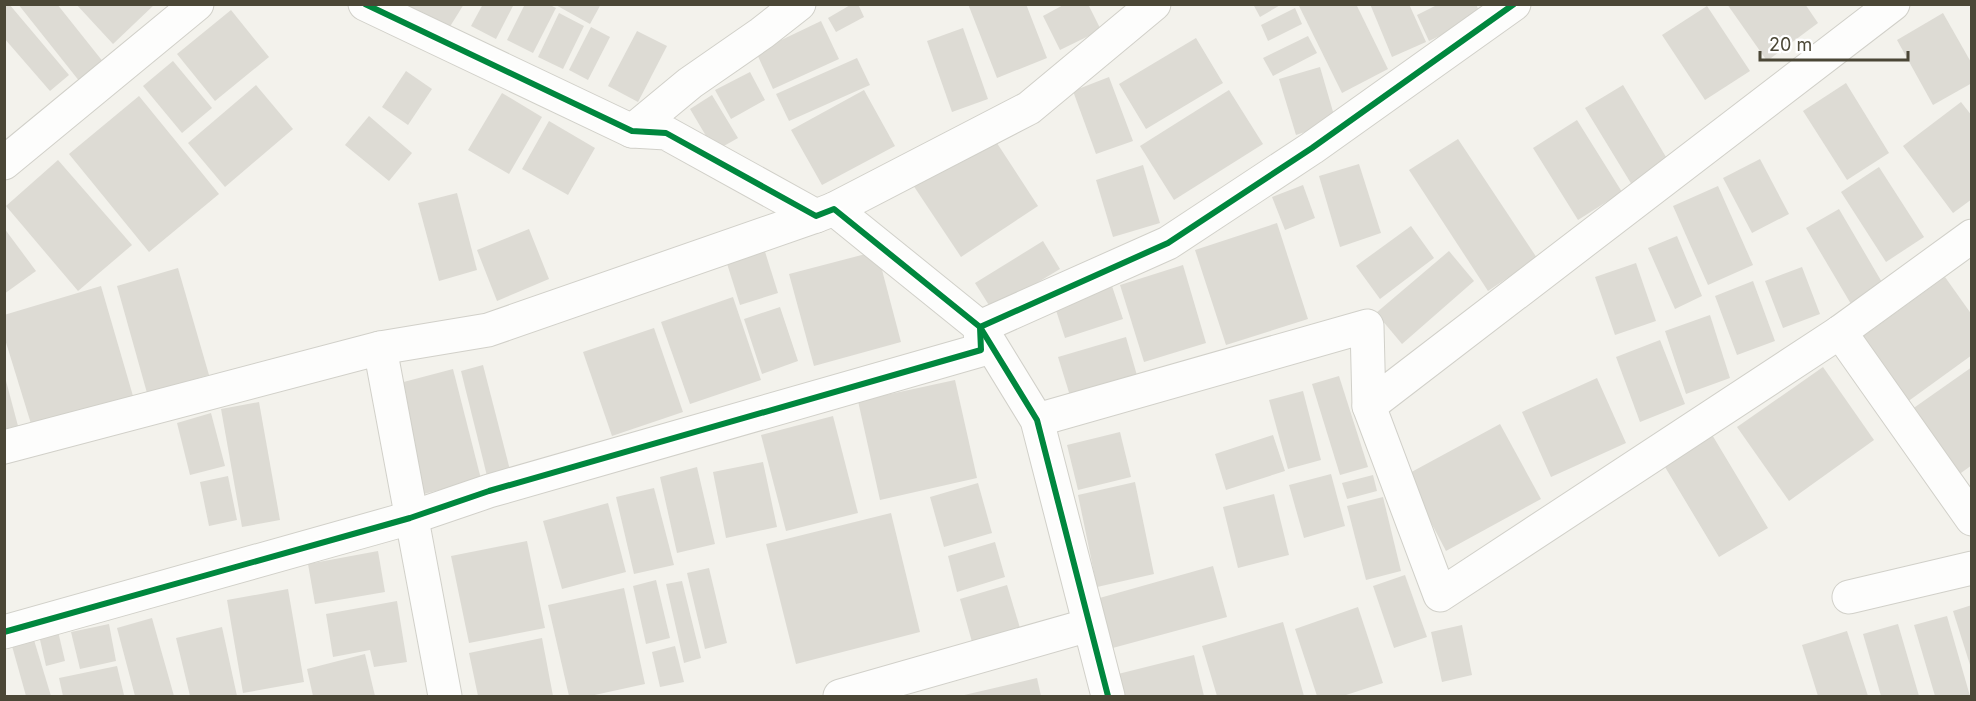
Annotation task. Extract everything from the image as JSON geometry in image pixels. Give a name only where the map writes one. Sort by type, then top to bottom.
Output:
[{"type":"street","points":[[4,163],[197,4]]},
{"type":"street","points":[[365,4],[632,131],[666,133],[825,213],[980,327],[1037,420],[1108,696]]},
{"type":"street","points":[[632,131],[690,83],[799,4]]},
{"type":"street","points":[[4,447],[380,348],[488,330],[825,213],[1029,108],[1154,4]]},
{"type":"street","points":[[980,327],[1168,243],[1312,148],[1514,4]]},
{"type":"street","points":[[1369,405],[1893,4]]},
{"type":"street","points":[[1037,420],[1367,326],[1369,405],[1440,595],[1840,332],[1971,236]]},
{"type":"street","points":[[4,632],[410,518],[489,491],[981,350],[980,327]]},
{"type":"street","points":[[1840,332],[1971,519]]},
{"type":"street","points":[[380,348],[445,696]]},
{"type":"street","points":[[1849,597],[1971,568]]},
{"type":"street","points":[[840,696],[1089,625]]},
{"type":"building","points":[[4,4],[9,4],[69,75],[50,91],[4,38]]},
{"type":"building","points":[[18,4],[57,4],[104,63],[80,82]]},
{"type":"building","points":[[76,4],[155,4],[113,44]]},
{"type":"building","points":[[399,4],[464,4],[446,33]]},
{"type":"building","points":[[483,4],[514,4],[496,39],[471,26]]},
{"type":"building","points":[[525,4],[548,4],[556,8],[533,53],[507,40]]},
{"type":"building","points":[[554,4],[601,4],[590,24]]},
{"type":"building","points":[[852,4],[858,4],[864,17],[836,32],[828,18]]},
{"type":"building","points":[[968,4],[1026,4],[1047,58],[997,78]]},
{"type":"building","points":[[1065,4],[1088,4],[1101,30],[1060,50],[1043,16]]},
{"type":"building","points":[[1253,4],[1282,4],[1260,17]]},
{"type":"building","points":[[1302,4],[1356,4],[1388,69],[1342,93],[1299,6]]},
{"type":"building","points":[[1370,4],[1409,4],[1426,42],[1392,57]]},
{"type":"building","points":[[1439,4],[1476,4],[1481,16],[1429,41],[1417,15]]},
{"type":"building","points":[[1727,4],[1805,4],[1818,23],[1767,61]]},
{"type":"building","points":[[1707,6],[1750,71],[1705,100],[1662,35]]},
{"type":"building","points":[[1295,8],[1302,24],[1268,41],[1261,25]]},
{"type":"building","points":[[231,10],[269,57],[215,101],[177,54]]},
{"type":"building","points":[[559,13],[584,26],[563,69],[538,57]]},
{"type":"building","points":[[1943,13],[1972,64],[1972,83],[1933,105],[1897,40]]},
{"type":"building","points":[[821,21],[839,59],[773,89],[756,52]]},
{"type":"building","points":[[591,27],[610,37],[588,80],[569,70]]},
{"type":"building","points":[[963,28],[988,99],[952,112],[927,41]]},
{"type":"building","points":[[637,31],[667,46],[638,102],[608,86]]},
{"type":"building","points":[[1308,36],[1317,53],[1273,76],[1263,58]]},
{"type":"building","points":[[1196,38],[1223,83],[1146,129],[1119,84]]},
{"type":"building","points":[[857,58],[870,85],[789,121],[776,94]]},
{"type":"building","points":[[173,61],[212,108],[182,133],[143,86]]},
{"type":"building","points":[[1320,67],[1336,122],[1296,135],[1279,79]]},
{"type":"building","points":[[406,71],[432,89],[408,125],[382,107]]},
{"type":"building","points":[[750,72],[765,100],[731,119],[715,90]]},
{"type":"building","points":[[1109,77],[1133,141],[1096,154],[1073,91]]},
{"type":"building","points":[[1846,83],[1889,153],[1847,180],[1803,111]]},
{"type":"building","points":[[256,85],[293,129],[225,187],[188,143]]},
{"type":"building","points":[[1623,85],[1669,162],[1632,185],[1585,108]]},
{"type":"building","points":[[864,90],[895,146],[822,185],[791,130]]},
{"type":"building","points":[[1229,90],[1263,144],[1174,200],[1140,146]]},
{"type":"building","points":[[502,93],[542,117],[509,174],[468,150]]},
{"type":"building","points":[[712,95],[738,138],[715,151],[690,109]]},
{"type":"building","points":[[139,96],[219,194],[149,252],[69,154]]},
{"type":"building","points":[[1961,102],[1972,116],[1972,199],[1953,213],[1903,146]]},
{"type":"building","points":[[369,116],[412,153],[389,181],[345,145]]},
{"type":"building","points":[[1577,120],[1622,192],[1578,220],[1533,148]]},
{"type":"building","points":[[549,121],[595,148],[568,195],[522,169]]},
{"type":"building","points":[[991,134],[1038,206],[961,257],[913,185]]},
{"type":"building","points":[[1458,139],[1537,258],[1488,291],[1409,170]]},
{"type":"building","points":[[1760,159],[1789,214],[1752,233],[1723,178]]},
{"type":"building","points":[[58,160],[132,245],[78,291],[6,206]]},
{"type":"building","points":[[1359,164],[1381,233],[1340,247],[1319,176]]},
{"type":"building","points":[[1143,165],[1160,223],[1113,237],[1096,180]]},
{"type":"building","points":[[1879,167],[1924,237],[1886,262],[1841,192]]},
{"type":"building","points":[[1303,185],[1315,218],[1285,230],[1272,197]]},
{"type":"building","points":[[1718,186],[1753,265],[1708,285],[1673,206]]},
{"type":"building","points":[[457,193],[477,270],[439,281],[418,203]]},
{"type":"building","points":[[1839,209],[1883,284],[1851,304],[1806,228]]},
{"type":"building","points":[[1277,223],[1308,319],[1226,345],[1195,250]]},
{"type":"building","points":[[1411,226],[1434,258],[1380,299],[1356,266]]},
{"type":"building","points":[[4,228],[36,271],[4,294]]},
{"type":"building","points":[[529,229],[549,279],[497,301],[477,250]]},
{"type":"building","points":[[1677,236],[1702,296],[1675,309],[1648,248]]},
{"type":"building","points":[[1043,241],[1060,269],[992,310],[975,283]]},
{"type":"building","points":[[762,242],[778,293],[740,305],[724,254]]},
{"type":"building","points":[[877,251],[901,342],[814,366],[789,274]]},
{"type":"building","points":[[1449,251],[1474,281],[1402,344],[1376,313]]},
{"type":"building","points":[[1636,263],[1656,321],[1615,335],[1595,277]]},
{"type":"building","points":[[1183,265],[1206,343],[1144,362],[1120,285]]},
{"type":"building","points":[[1802,267],[1820,314],[1783,328],[1765,281]]},
{"type":"building","points":[[178,268],[209,375],[147,393],[117,286]]},
{"type":"building","points":[[1945,277],[1972,315],[1972,355],[1903,405],[1857,341]]},
{"type":"building","points":[[1753,281],[1775,341],[1737,355],[1715,296]]},
{"type":"building","points":[[1111,283],[1123,319],[1065,338],[1053,301]]},
{"type":"building","points":[[101,286],[133,396],[32,427],[4,336],[4,315]]},
{"type":"building","points":[[733,297],[761,380],[690,404],[661,322]]},
{"type":"building","points":[[780,307],[798,361],[762,374],[744,319]]},
{"type":"building","points":[[1710,315],[1730,378],[1686,394],[1665,331]]},
{"type":"building","points":[[654,328],[683,412],[612,436],[583,352]]},
{"type":"building","points":[[1126,337],[1138,379],[1071,399],[1058,357]]},
{"type":"building","points":[[1660,340],[1685,404],[1640,422],[1616,357]]},
{"type":"building","points":[[483,365],[511,474],[488,480],[461,371]]},
{"type":"building","points":[[1823,367],[1874,440],[1789,501],[1737,427]]},
{"type":"building","points":[[1972,367],[1972,465],[1954,478],[1908,412]]},
{"type":"building","points":[[453,369],[481,479],[424,494],[396,384]]},
{"type":"building","points":[[1339,376],[1368,467],[1340,475],[1312,384]]},
{"type":"building","points":[[4,378],[18,426],[4,429]]},
{"type":"building","points":[[1597,378],[1626,443],[1551,477],[1522,412]]},
{"type":"building","points":[[955,380],[977,478],[880,500],[858,401]]},
{"type":"building","points":[[1303,391],[1321,460],[1288,469],[1269,400]]},
{"type":"building","points":[[259,402],[280,520],[242,527],[221,409]]},
{"type":"building","points":[[211,413],[225,466],[190,475],[177,423]]},
{"type":"building","points":[[833,416],[858,513],[786,531],[761,435]]},
{"type":"building","points":[[1500,424],[1541,499],[1446,551],[1406,475]]},
{"type":"building","points":[[1120,432],[1131,477],[1078,490],[1067,445]]},
{"type":"building","points":[[1711,433],[1768,528],[1719,557],[1662,462]]},
{"type":"building","points":[[1273,435],[1285,471],[1226,490],[1215,454]]},
{"type":"building","points":[[763,462],[777,527],[726,538],[713,472]]},
{"type":"building","points":[[697,467],[715,544],[677,553],[660,477]]},
{"type":"building","points":[[1331,474],[1345,526],[1304,538],[1289,485]]},
{"type":"building","points":[[1373,475],[1377,491],[1347,499],[1342,483]]},
{"type":"building","points":[[228,476],[237,520],[209,526],[200,482]]},
{"type":"building","points":[[1135,482],[1154,574],[1097,587],[1078,495]]},
{"type":"building","points":[[978,483],[992,533],[944,547],[930,497]]},
{"type":"building","points":[[654,488],[674,565],[634,574],[616,497]]},
{"type":"building","points":[[1274,494],[1289,555],[1238,568],[1223,507]]},
{"type":"building","points":[[1383,497],[1401,571],[1366,580],[1347,506]]},
{"type":"building","points":[[608,503],[626,572],[562,589],[543,521]]},
{"type":"building","points":[[891,513],[920,632],[796,664],[766,544]]},
{"type":"building","points":[[527,541],[545,628],[469,643],[451,556]]},
{"type":"building","points":[[995,542],[1005,577],[957,592],[948,556]]},
{"type":"building","points":[[378,551],[385,592],[315,604],[308,564]]},
{"type":"building","points":[[1213,566],[1227,617],[1109,649],[1096,599]]},
{"type":"building","points":[[709,568],[727,643],[705,649],[687,573]]},
{"type":"building","points":[[1405,575],[1427,637],[1394,648],[1373,586]]},
{"type":"building","points":[[656,580],[670,638],[646,644],[633,586]]},
{"type":"building","points":[[682,581],[701,658],[684,663],[666,584]]},
{"type":"building","points":[[1007,585],[1020,628],[972,642],[960,599]]},
{"type":"building","points":[[624,588],[645,684],[590,696],[569,696],[548,605]]},
{"type":"building","points":[[288,589],[304,682],[243,693],[227,600]]},
{"type":"building","points":[[397,601],[407,662],[374,667],[370,650],[333,657],[326,614]]},
{"type":"building","points":[[1972,605],[1972,668],[1971,668],[1953,611]]},
{"type":"building","points":[[1358,607],[1383,683],[1343,696],[1317,696],[1295,629]]},
{"type":"building","points":[[1947,616],[1970,696],[1935,696],[1914,625]]},
{"type":"building","points":[[152,618],[174,696],[135,696],[117,628]]},
{"type":"building","points":[[1283,622],[1304,696],[1217,696],[1202,646]]},
{"type":"building","points":[[109,624],[116,661],[80,669],[71,632]]},
{"type":"building","points":[[1898,624],[1919,696],[1881,696],[1863,634]]},
{"type":"building","points":[[1462,625],[1472,675],[1442,682],[1431,632]]},
{"type":"building","points":[[57,627],[65,661],[46,666],[38,631]]},
{"type":"building","points":[[222,627],[237,696],[190,696],[176,638]]},
{"type":"building","points":[[1847,631],[1868,696],[1818,696],[1802,645]]},
{"type":"building","points":[[542,638],[553,696],[478,696],[469,653]]},
{"type":"building","points":[[34,640],[51,696],[26,696],[12,646]]},
{"type":"building","points":[[675,646],[684,682],[660,687],[652,652]]},
{"type":"building","points":[[365,654],[375,696],[313,696],[307,669]]},
{"type":"building","points":[[1194,655],[1204,696],[1119,696],[1114,675]]},
{"type":"building","points":[[117,666],[124,695],[63,696],[59,678]]},
{"type":"building","points":[[1037,678],[1041,696],[960,696]]},
{"type":"cycle path","points":[[365,4],[632,131],[666,133],[816,216],[834,209],[980,327],[1037,420],[1108,696]]},
{"type":"cycle path","points":[[4,632],[410,518],[489,491],[981,350],[980,327],[1168,243],[1312,148],[1514,4]]}]
